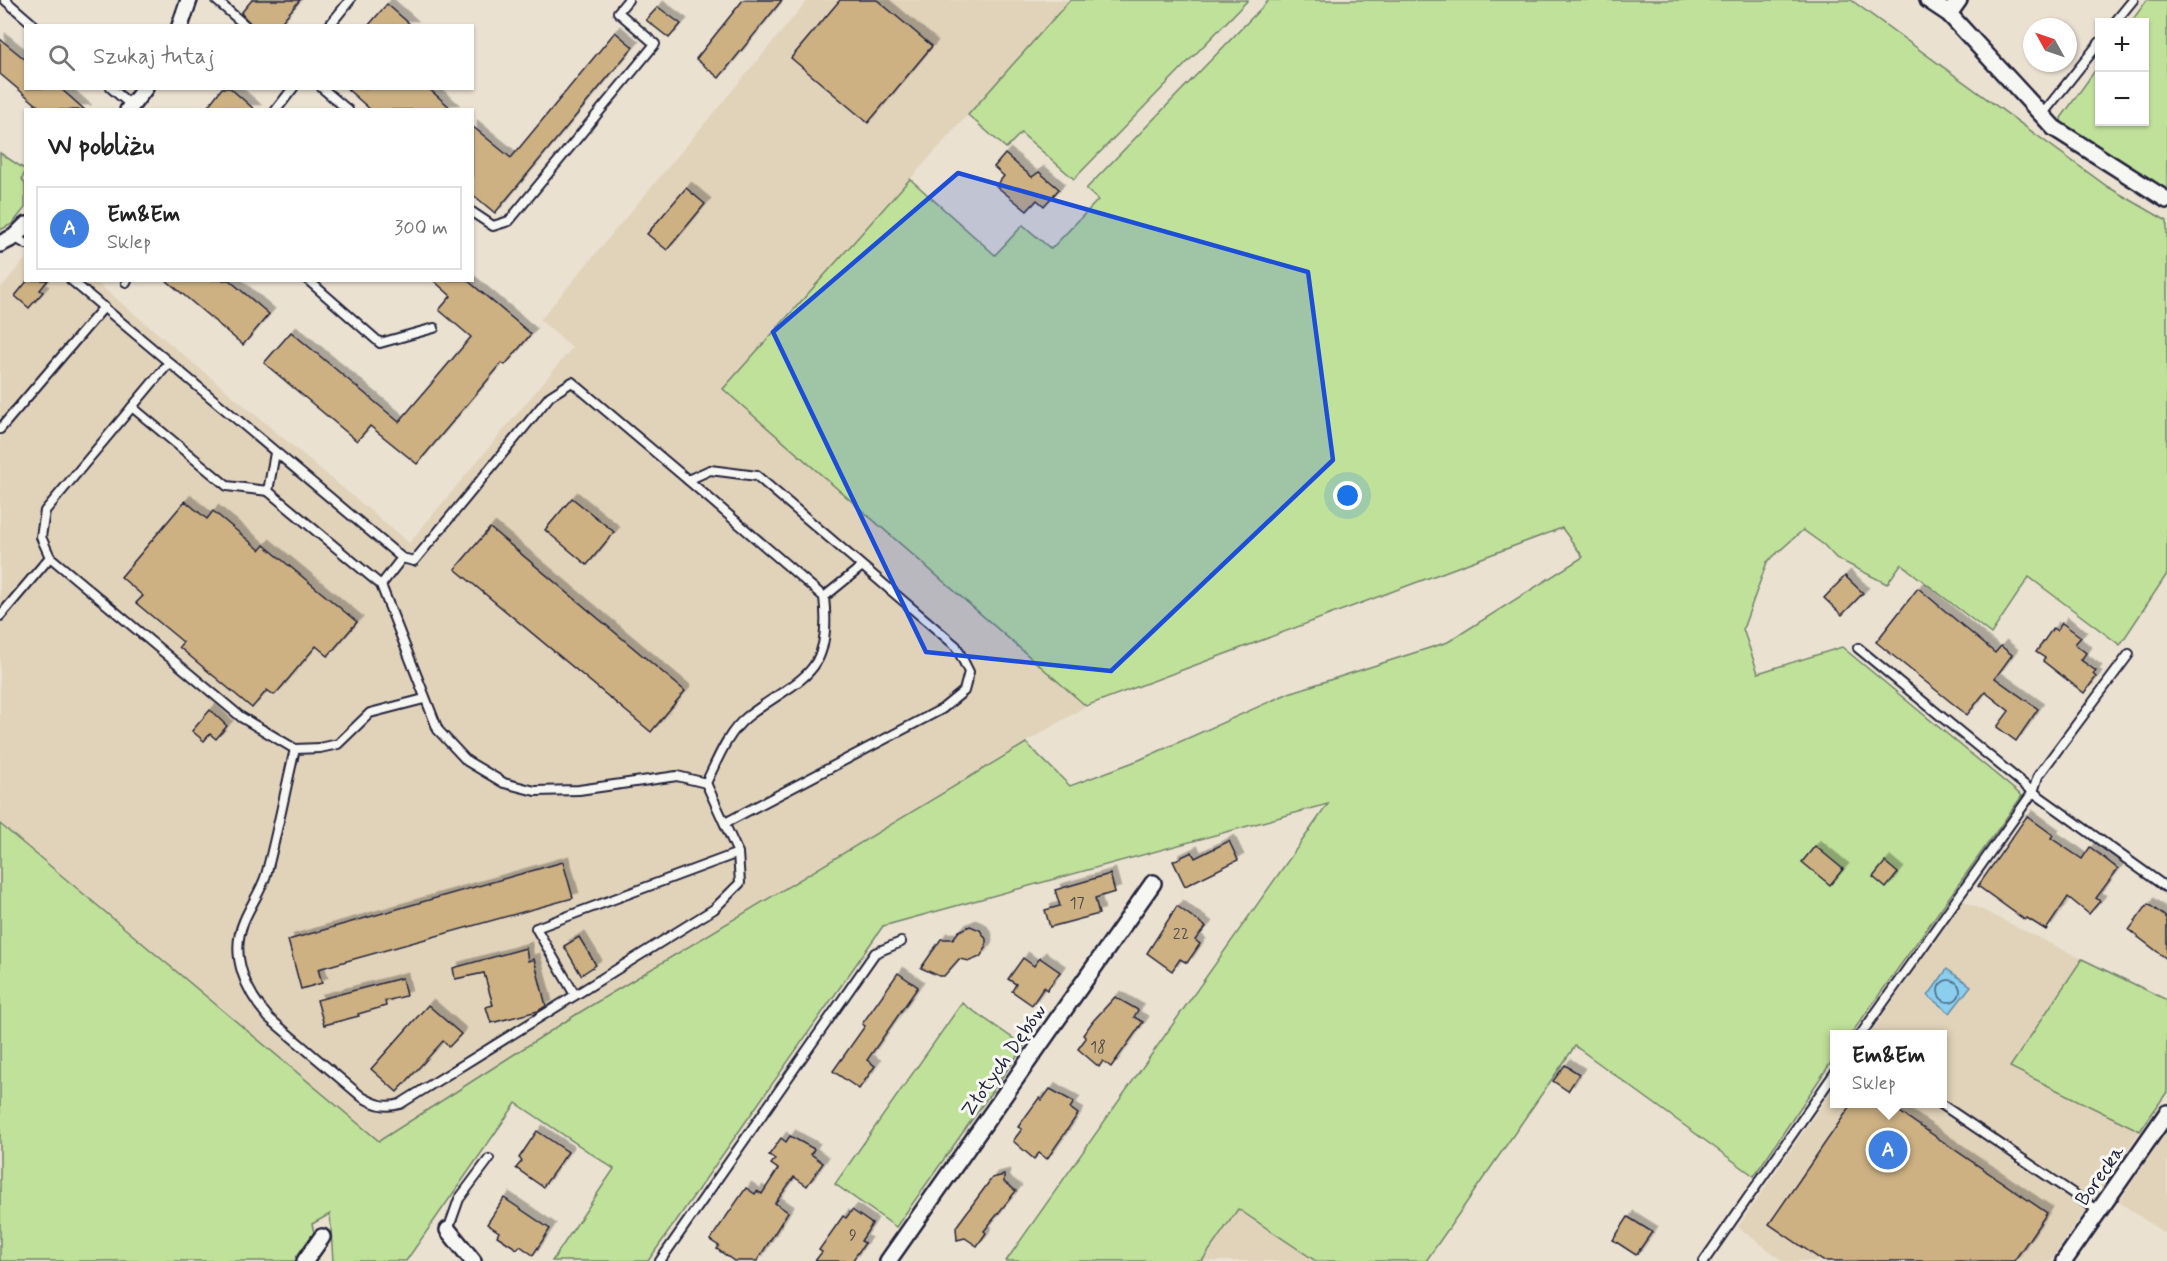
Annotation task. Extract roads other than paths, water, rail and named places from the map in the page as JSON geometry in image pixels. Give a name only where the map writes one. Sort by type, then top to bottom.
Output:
[{"type":"street","points":[[181,24],[189,0]]},
{"type":"street","points":[[1928,0],[1949,14],[2041,116],[2077,144],[2167,200]]},
{"type":"street","points":[[1949,14],[1959,0]]},
{"type":"street","points":[[130,107],[143,90]]},
{"type":"street","points":[[13,242],[24,228]]},
{"type":"street","name":"Złotych Dębów","points":[[888,1261],[1153,883]]},
{"type":"street","name":"Borecka","points":[[2064,1261],[2167,1113]]},
{"type":"street","points":[[448,1230],[473,1261]]},
{"type":"street","points":[[305,1261],[322,1237]]},
{"type":"lane","points":[[5,0],[33,24]]},
{"type":"lane","points":[[216,0],[244,24]]},
{"type":"lane","points":[[331,24],[350,0]]},
{"type":"lane","points":[[474,213],[493,226],[510,221],[656,44],[618,12],[628,0]]},
{"type":"lane","points":[[2118,18],[2133,0]]},
{"type":"lane","points":[[2041,116],[2095,48]]},
{"type":"lane","points":[[113,90],[130,107]]},
{"type":"lane","points":[[278,108],[291,90]]},
{"type":"lane","points":[[324,90],[346,108]]},
{"type":"lane","points":[[73,282],[168,364],[402,558],[414,561],[550,396],[572,382],[824,597],[827,625],[823,647],[816,663],[806,678],[746,718],[730,737],[706,783]]},
{"type":"lane","points":[[310,282],[380,343],[434,328]]},
{"type":"lane","points":[[0,429],[104,307]]},
{"type":"lane","points":[[168,364],[45,511],[41,537],[50,557],[241,717],[295,749],[320,748],[338,744],[370,713],[424,699]]},
{"type":"lane","points":[[132,407],[227,486],[268,491],[381,585],[438,730],[467,761],[504,783],[535,791],[579,790],[677,776],[706,783]]},
{"type":"lane","points":[[268,491],[275,453]]},
{"type":"lane","points":[[688,480],[710,470],[756,476],[956,646],[969,672],[964,691],[942,709],[725,823]]},
{"type":"lane","points":[[0,616],[50,557]]},
{"type":"lane","points":[[381,585],[402,558]]},
{"type":"lane","points":[[824,597],[861,567]]},
{"type":"lane","points":[[1858,648],[2033,792],[2167,888]]},
{"type":"lane","points":[[1865,1030],[2033,792],[2038,776],[2129,654]]},
{"type":"lane","points":[[295,749],[265,879],[244,920],[238,940],[241,967],[248,989],[269,1018],[362,1097],[388,1107],[400,1104],[723,902],[740,883],[738,853],[706,783]]},
{"type":"lane","points":[[575,995],[536,928],[738,853]]},
{"type":"lane","points":[[660,1261],[875,952],[901,942]]},
{"type":"lane","points":[[1704,1261],[1830,1080]]},
{"type":"lane","points":[[1947,1108],[2099,1211]]},
{"type":"lane","points":[[448,1230],[459,1199],[489,1159]]},
{"type":"water","points":[[1947,969],[1971,986],[1950,1013],[1928,996]]},
{"type":"place","name":"Em&Em","points":[[1888,1150]]}]
